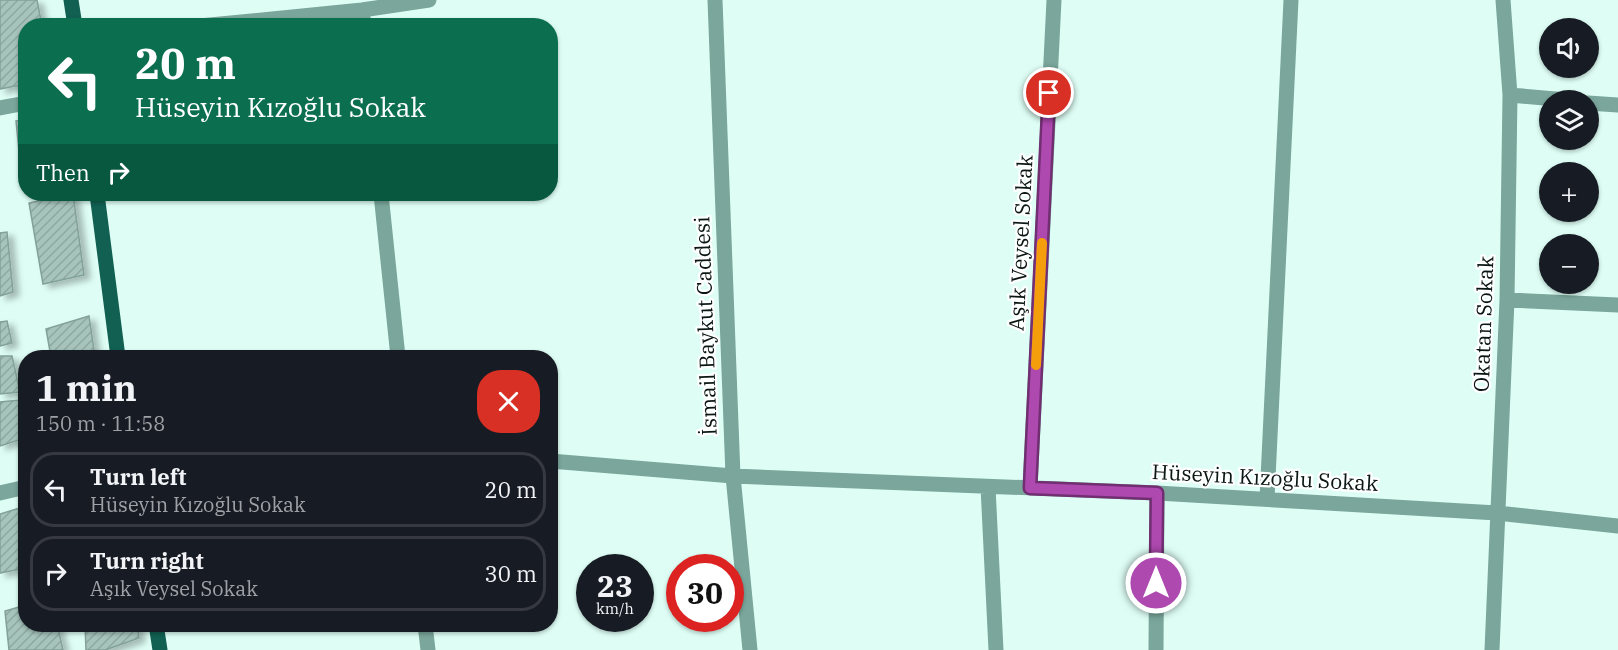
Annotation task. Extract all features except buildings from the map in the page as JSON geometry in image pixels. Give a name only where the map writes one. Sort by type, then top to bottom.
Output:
[{"type":"main road","points":[[71,0],[74,18]]},
{"type":"main road","points":[[98,201],[117,350]]},
{"type":"main road","points":[[157,632],[160,650]]},
{"type":"street","points":[[363,18],[429,0]]},
{"type":"street","name":"İsmail Baykut Caddesi","points":[[715,0],[733,476],[750,650]]},
{"type":"street","name":"Aşık Veysel Sokak","points":[[1030,488],[1054,0]]},
{"type":"street","points":[[1268,499],[1291,0]]},
{"type":"street","name":"Okatan Sokak","points":[[1491,650],[1507,300],[1509,95],[1503,0]]},
{"type":"street","points":[[1509,95],[1539,98]]},
{"type":"street","points":[[1599,103],[1618,105]]},
{"type":"street","points":[[0,108],[18,105]]},
{"type":"street","points":[[382,201],[397,350]]},
{"type":"street","points":[[1507,300],[1618,305]]},
{"type":"street","name":"Hüseyin Kızoğlu Sokak","points":[[558,462],[733,476],[1268,499],[1497,513],[1618,526]]},
{"type":"street","points":[[988,487],[996,650]]},
{"type":"street","points":[[0,493],[18,489]]},
{"type":"street","points":[[1156,650],[1157,493]]},
{"type":"street","points":[[426,632],[428,650]]},
{"type":"slow traffic","points":[[1036,365],[1042,243]]},
{"type":"route","points":[[1049,93],[1030,488],[1157,493],[1156,583]]}]
